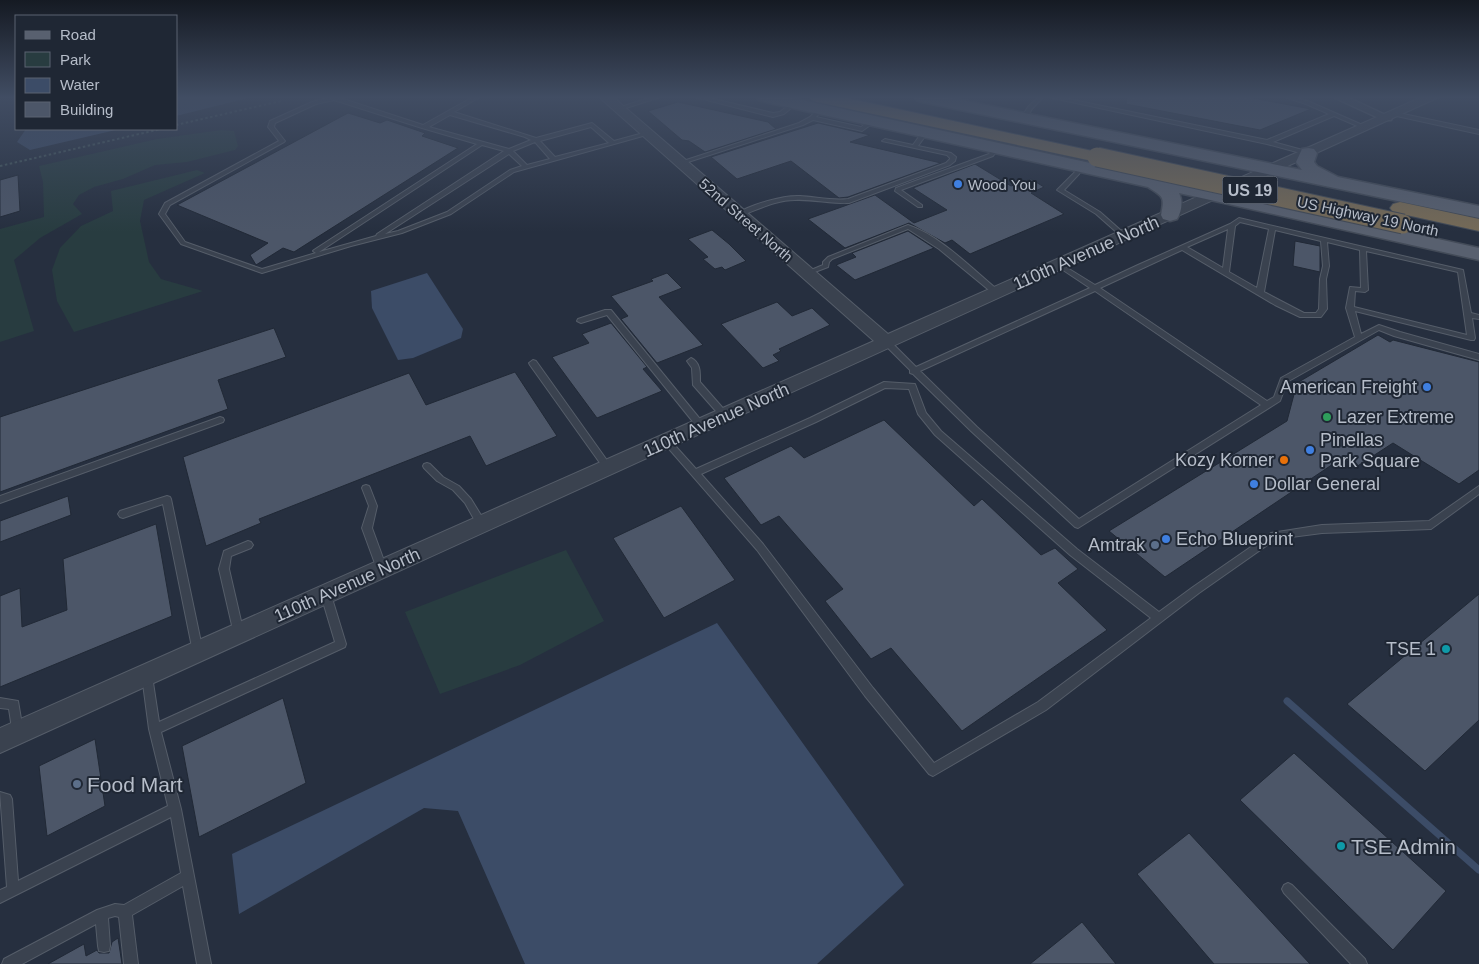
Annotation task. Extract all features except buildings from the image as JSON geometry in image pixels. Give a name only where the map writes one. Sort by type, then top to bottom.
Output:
[{"type":"highway","name":"US Highway 19 North","points":[[1038,142],[1097,151]]},
{"type":"highway","name":"US Highway 19 North","points":[[1059,142],[1479,240]]},
{"type":"highway","name":"US Highway 19 North","points":[[1398,222],[1479,225]]},
{"type":"main road","points":[[969,142],[996,148],[1181,151],[1479,212]]},
{"type":"main road","points":[[1077,142],[1097,151],[1123,175],[1313,217],[1398,222],[1479,254]]},
{"type":"main road","points":[[1097,151],[1137,145],[1153,155],[1154,166],[1145,174],[1123,175]]},
{"type":"main road","points":[[1181,151],[1289,208],[1313,217]]},
{"type":"main road","points":[[1308,153],[1305,162],[1311,170],[1342,184]]},
{"type":"main road","points":[[1153,182],[1196,186],[1273,181],[1342,184]]},
{"type":"main road","points":[[1153,182],[1170,194],[1174,201],[1170,215]]},
{"type":"main road","points":[[1372,190],[1355,192],[1346,198],[1341,205],[1348,214],[1361,222],[1398,222]]},
{"type":"street","name":"52nd Street North","points":[[656,142],[887,343]]},
{"type":"street","name":"110th Avenue North","points":[[8,738],[1332,142]]},
{"type":"lane","points":[[280,142],[167,204],[162,214],[183,243],[262,271],[400,232],[449,213],[512,171],[617,142]]},
{"type":"lane","points":[[478,142],[509,151],[526,167]]},
{"type":"lane","points":[[374,238],[509,151],[531,142]]},
{"type":"lane","points":[[538,142],[554,160]]},
{"type":"lane","points":[[680,162],[744,142]]},
{"type":"lane","points":[[739,214],[788,199],[802,198],[835,203],[849,201],[948,164],[954,160],[954,157],[950,154],[890,142]]},
{"type":"lane","points":[[914,147],[918,142]]},
{"type":"lane","points":[[1268,142],[1308,153]]},
{"type":"lane","points":[[306,258],[482,143]]},
{"type":"lane","points":[[920,206],[898,191],[898,188],[991,155],[996,148]]},
{"type":"lane","points":[[1097,151],[1080,172],[1065,183],[1060,190],[1098,213],[1124,236]]},
{"type":"lane","points":[[913,370],[1095,288],[1182,246],[1232,225],[1239,220],[1461,271],[1471,338],[1350,308]]},
{"type":"lane","points":[[1226,271],[1232,225]]},
{"type":"lane","points":[[807,273],[826,266],[830,258],[908,227],[931,240],[997,293]]},
{"type":"lane","points":[[1263,294],[1272,228]]},
{"type":"lane","points":[[1182,246],[1263,294],[1303,315],[1318,315],[1323,309],[1323,279],[1326,266],[1324,240]]},
{"type":"lane","points":[[1359,338],[1350,308],[1352,289],[1365,290],[1363,249]]},
{"type":"lane","points":[[1059,265],[1267,405]]},
{"type":"lane","points":[[582,321],[608,312],[701,426]]},
{"type":"lane","points":[[1468,315],[1479,317]]},
{"type":"lane","points":[[887,343],[913,370],[1078,524],[1277,399],[1284,380],[1379,327],[1397,334],[1479,357]]},
{"type":"lane","points":[[691,362],[696,368],[696,383],[725,416]]},
{"type":"lane","points":[[533,363],[608,468]]},
{"type":"lane","points":[[695,473],[813,420],[884,385],[912,386],[922,414],[938,433],[1120,591],[1159,618]]},
{"type":"lane","points":[[0,500],[220,420]]},
{"type":"lane","points":[[667,442],[760,547],[869,692],[933,770],[1042,706],[1159,618],[1274,536],[1322,529],[1430,525],[1479,489]]},
{"type":"lane","points":[[427,466],[440,479],[456,488],[468,501],[482,525]]},
{"type":"lane","points":[[366,488],[373,506],[367,528],[382,570]]},
{"type":"lane","points":[[123,514],[167,499],[198,652]]},
{"type":"lane","points":[[239,634],[224,568],[227,554],[248,545]]},
{"type":"lane","points":[[155,729],[341,644],[326,595]]},
{"type":"lane","points":[[147,675],[155,729],[175,809],[204,964]]},
{"type":"lane","points":[[0,703],[14,705],[8,738]]},
{"type":"lane","points":[[0,798],[6,799],[13,890]]},
{"type":"lane","points":[[0,897],[175,809]]},
{"type":"lane","points":[[9,964],[101,914],[115,910],[124,912],[188,876]]},
{"type":"lane","points":[[1288,889],[1360,964]]},
{"type":"lane","points":[[124,912],[131,964]]},
{"type":"lane","points":[[101,914],[104,946]]},
{"type":"path","points":[[0,166],[104,142]]},
{"type":"green space","points":[[144,142],[237,142],[238,146],[235,150],[187,162],[155,165],[123,179],[94,187],[79,195],[73,204],[82,214],[40,238],[14,260],[34,331],[0,342],[0,229],[44,217],[43,182],[39,166]]},
{"type":"green space","points":[[197,170],[205,173],[144,200],[140,221],[149,262],[161,279],[203,291],[74,332],[57,301],[52,270],[60,248],[81,226],[113,211],[111,191]]},
{"type":"green space","points":[[566,550],[604,621],[520,665],[440,694],[405,612]]},
{"type":"water","points":[[17,142],[64,142],[30,150]]},
{"type":"water","points":[[427,273],[463,329],[461,338],[413,358],[398,360],[372,308],[371,291]]},
{"type":"water","points":[[717,623],[904,885],[817,964],[525,964],[458,811],[424,808],[239,914],[232,854]]},
{"type":"waterway","points":[[1287,701],[1479,870]]},
{"type":"place","name":"Wood You","points":[[958,184]]},
{"type":"place","name":"American Freight","points":[[1427,387]]},
{"type":"place","name":"Lazer Extreme","points":[[1327,417]]},
{"type":"place","name":"Pinellas Park Square","points":[[1310,450]]},
{"type":"place","name":"Kozy Korner","points":[[1284,460]]},
{"type":"place","name":"Dollar General","points":[[1254,484]]},
{"type":"place","name":"Echo Blueprint","points":[[1166,539]]},
{"type":"place","name":"Amtrak","points":[[1155,545]]},
{"type":"place","name":"TSE 1","points":[[1446,649]]},
{"type":"place","name":"Food Mart","points":[[77,784]]},
{"type":"place","name":"TSE Admin","points":[[1341,846]]}]
